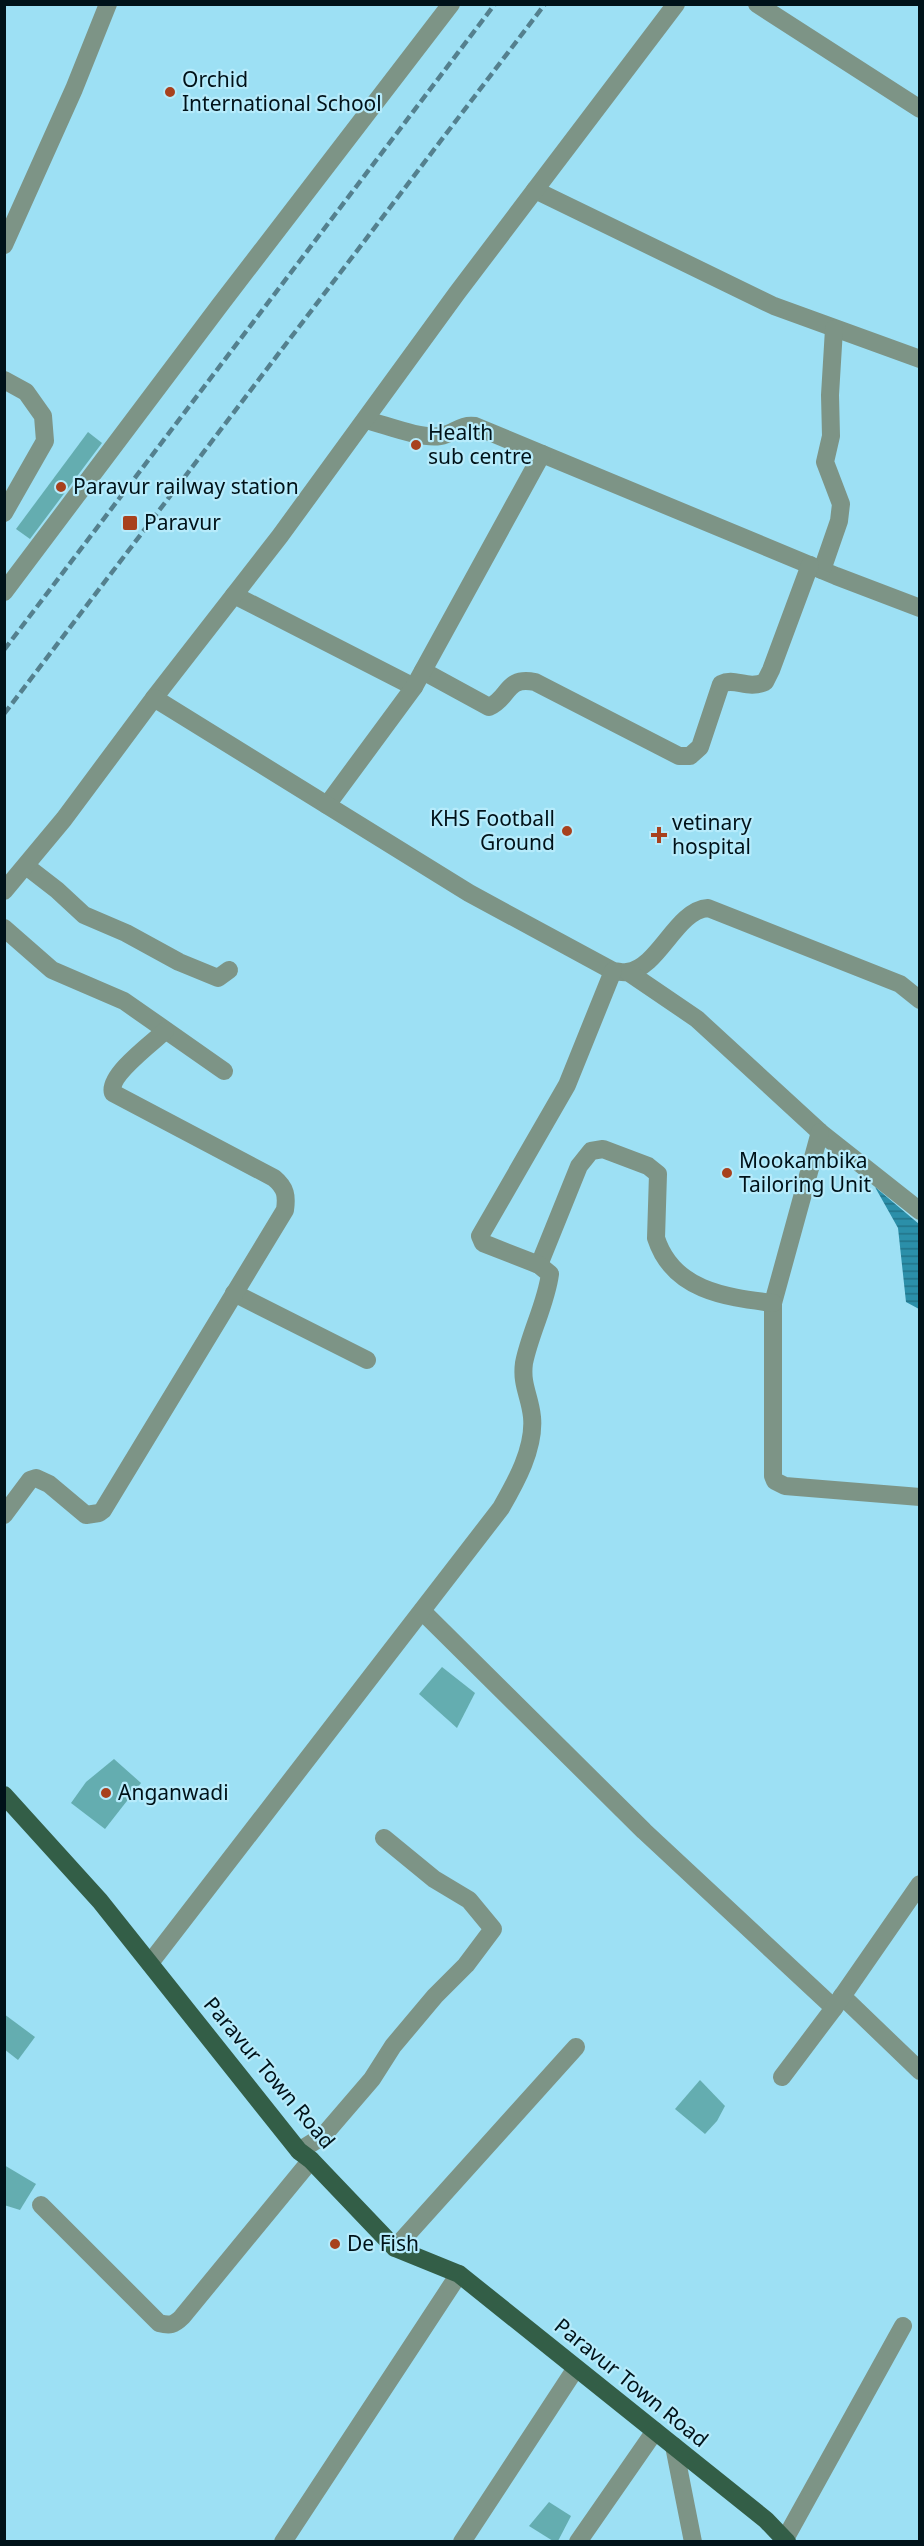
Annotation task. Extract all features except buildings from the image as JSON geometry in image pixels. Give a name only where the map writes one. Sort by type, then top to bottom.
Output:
[{"type":"main road","name":"Paravur Town Road","points":[[4,1795],[100,1901],[305,2156],[395,2248],[459,2274],[766,2520],[786,2540]]},
{"type":"street","points":[[4,245],[70,99],[108,4]]},
{"type":"street","points":[[4,592],[451,4]]},
{"type":"street","points":[[4,891],[64,819],[234,595],[366,420],[535,189],[676,4]]},
{"type":"street","points":[[757,4],[920,109]]},
{"type":"street","points":[[535,189],[774,306],[920,359]]},
{"type":"street","points":[[234,595],[419,679],[489,707],[498,702],[516,682],[525,680],[535,682],[679,756],[690,756],[700,747],[721,684],[726,681],[751,686],[765,682],[838,521],[840,504],[838,492],[825,462],[831,436],[830,395],[834,329]]},
{"type":"street","points":[[4,380],[26,392],[43,416],[45,441],[4,513]]},
{"type":"street","points":[[366,420],[428,436],[440,436],[466,425],[475,426],[920,608]]},
{"type":"street","points":[[327,805],[419,679],[542,454]]},
{"type":"street","points":[[154,698],[469,894],[621,972],[697,1020],[820,1132],[920,1211]]},
{"type":"street","points":[[26,866],[84,915],[126,933],[179,962],[218,978],[229,970]]},
{"type":"street","points":[[150,1963],[501,1508],[521,1468],[532,1432],[532,1416],[524,1389],[525,1360],[550,1274],[539,1265],[483,1243],[480,1236],[567,1085],[621,972],[642,966],[687,918],[702,908],[708,908],[900,984],[920,1000]]},
{"type":"street","points":[[4,928],[52,970],[124,1001],[224,1071]]},
{"type":"street","points":[[4,1515],[30,1480],[36,1478],[49,1484],[87,1515],[103,1510],[285,1210],[286,1192],[283,1185],[274,1178],[113,1093],[111,1088],[115,1077],[165,1031]]},
{"type":"street","points":[[820,1132],[773,1303],[775,1481],[785,1485],[920,1497]]},
{"type":"street","points":[[539,1265],[579,1166],[591,1151],[603,1149],[648,1166],[658,1174],[656,1238],[659,1248],[670,1264],[703,1290],[723,1296],[773,1303]]},
{"type":"street","points":[[234,1293],[368,1360]]},
{"type":"street","points":[[422,1611],[644,1831],[920,2071]]},
{"type":"street","points":[[41,2205],[159,2323],[167,2326],[175,2324],[182,2317],[305,2156],[372,2079],[393,2046],[435,1996],[466,1965],[494,1929],[469,1900],[434,1879],[384,1839]]},
{"type":"street","points":[[782,2077],[838,2002],[920,1884]]},
{"type":"street","points":[[395,2248],[576,2047]]},
{"type":"street","points":[[283,2541],[459,2274]]},
{"type":"street","points":[[786,2540],[903,2326]]},
{"type":"street","points":[[462,2541],[576,2368]]},
{"type":"street","points":[[578,2541],[656,2431]]},
{"type":"street","points":[[674,2446],[693,2541]]},
{"type":"water","points":[[875,1187],[919,1224],[919,1309],[906,1302],[898,1228]]},
{"type":"railway","points":[[4,650],[495,4]]},
{"type":"railway","points":[[4,714],[545,4]]},
{"type":"place","name":"Orchid International School","points":[[170,92]]},
{"type":"place","name":"Health sub centre","points":[[416,445]]},
{"type":"place","name":"Paravur railway station","points":[[61,487]]},
{"type":"place","name":"Paravur","points":[[130,523]]},
{"type":"place","name":"KHS Football Ground","points":[[567,831]]},
{"type":"place","name":"vetinary hospital","points":[[659,835]]},
{"type":"place","name":"Mookambika Tailoring Unit","points":[[727,1173]]},
{"type":"place","name":"Anganwadi","points":[[106,1793]]},
{"type":"place","name":"De Fish","points":[[335,2244]]}]
